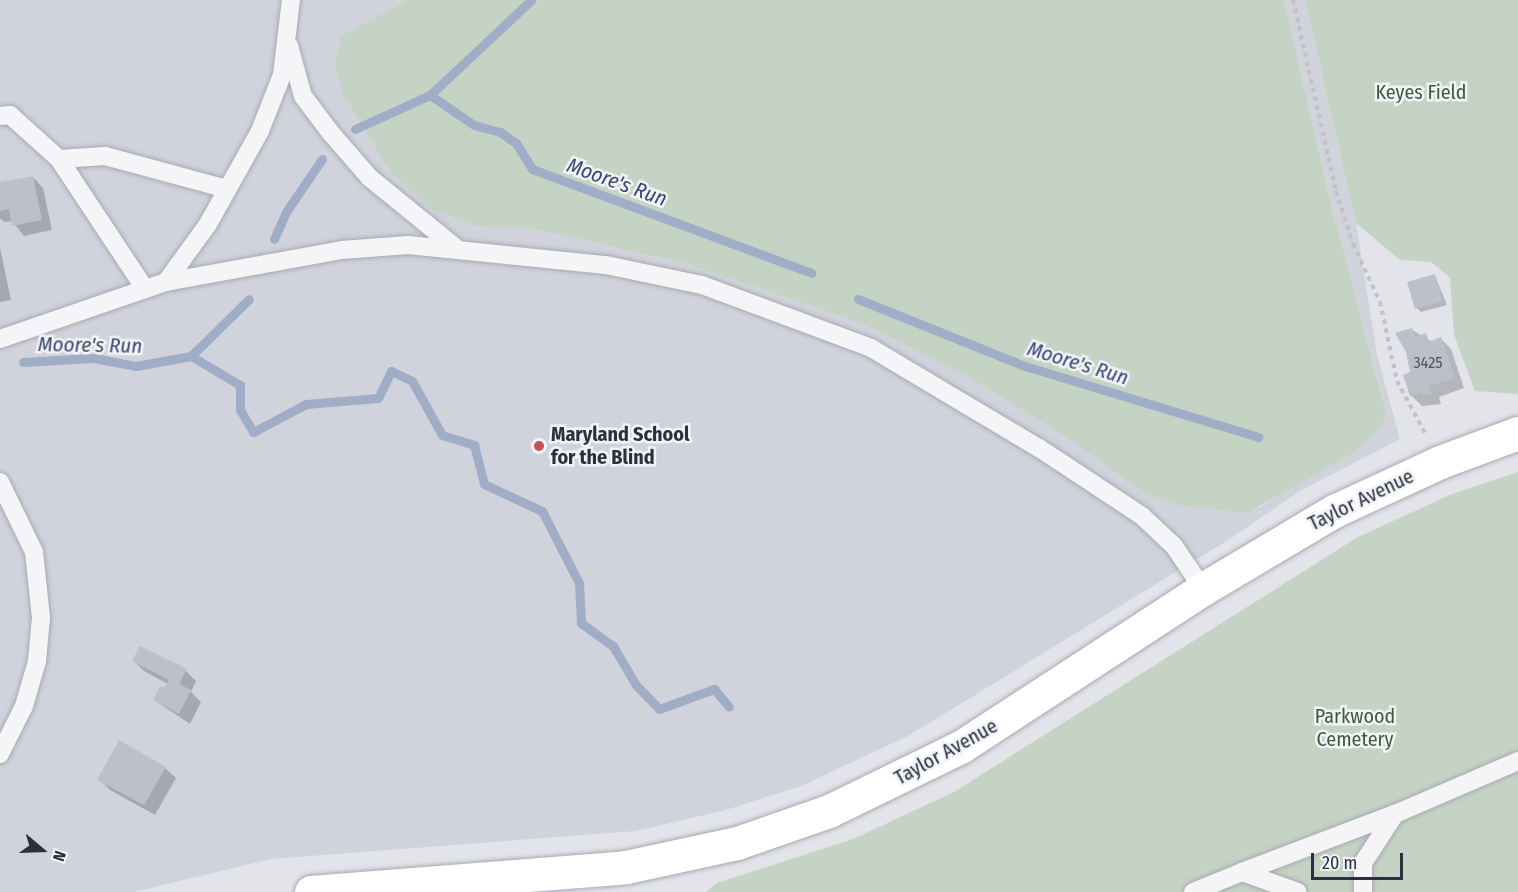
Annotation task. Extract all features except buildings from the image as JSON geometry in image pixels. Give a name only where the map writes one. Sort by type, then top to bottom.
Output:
[{"type":"main road","name":"Taylor Avenue","points":[[311,892],[626,867],[684,857],[782,828],[873,792],[962,746],[1203,589],[1334,511],[1440,462],[1518,433]]},
{"type":"lane","points":[[166,282],[208,224],[260,131],[282,75],[291,0]]},
{"type":"lane","points":[[287,39],[303,96],[330,132],[370,178],[455,248]]},
{"type":"lane","points":[[0,116],[10,115],[59,159],[145,289]]},
{"type":"lane","points":[[59,159],[105,156],[227,189]]},
{"type":"lane","points":[[0,339],[166,282],[342,250],[408,245],[606,265],[702,285],[871,348],[1039,448],[1142,516],[1174,546],[1203,589]]},
{"type":"lane","points":[[0,482],[34,552],[41,618],[37,661],[24,706],[0,754]]},
{"type":"lane","points":[[1193,892],[1395,814],[1518,761]]},
{"type":"lane","points":[[1363,892],[1363,863],[1395,814]]},
{"type":"lane","points":[[1242,872],[1298,892]]},
{"type":"path","points":[[1293,0],[1336,191],[1353,244],[1380,302],[1397,381],[1440,462]]},
{"type":"shaded area","name":"Maryland School for the Blind","points":[[0,0],[407,0],[341,36],[343,95],[390,172],[434,211],[476,226],[539,230],[687,264],[858,322],[965,375],[1061,434],[1145,493],[1259,508],[1386,413],[1329,196],[1284,0],[1305,0],[1356,223],[1377,355],[1400,439],[1300,491],[1228,540],[908,736],[801,786],[726,810],[636,831],[271,859],[134,892],[0,892]]},
{"type":"green space","points":[[407,0],[1284,0],[1329,196],[1386,413],[1380,428],[1353,453],[1247,513],[1179,505],[1145,493],[1061,434],[965,375],[858,322],[687,264],[539,230],[476,226],[434,211],[390,172],[343,95],[335,65],[341,36]]},
{"type":"green space","name":"Keyes Field","points":[[1305,0],[1518,0],[1518,394],[1475,391],[1454,335],[1450,278],[1431,262],[1400,260],[1356,223]]},
{"type":"green space","name":"Parkwood Cemetery","points":[[1518,472],[1518,892],[706,892],[717,883],[853,839],[954,792],[1358,537],[1452,494]]},
{"type":"waterway","name":"Moore's Run","points":[[355,129],[430,95],[531,0]]},
{"type":"waterway","name":"Moore's Run","points":[[430,95],[474,125],[500,132],[516,143],[532,169],[811,273]]},
{"type":"waterway","name":"Moore's Run","points":[[274,239],[286,212],[322,159]]},
{"type":"waterway","name":"Moore's Run","points":[[23,362],[94,358],[136,366],[191,356],[249,299]]},
{"type":"waterway","name":"Moore's Run","points":[[858,299],[1025,366],[1258,437]]},
{"type":"waterway","name":"Moore's Run","points":[[191,356],[240,385],[240,410],[253,432],[306,404],[378,398],[391,371],[412,381],[442,435],[474,445],[484,484],[542,511],[579,583],[581,623],[613,646],[636,685],[659,709],[714,689],[729,707]]},
{"type":"place","name":"Maryland School for the Blind","points":[[539,446]]}]
